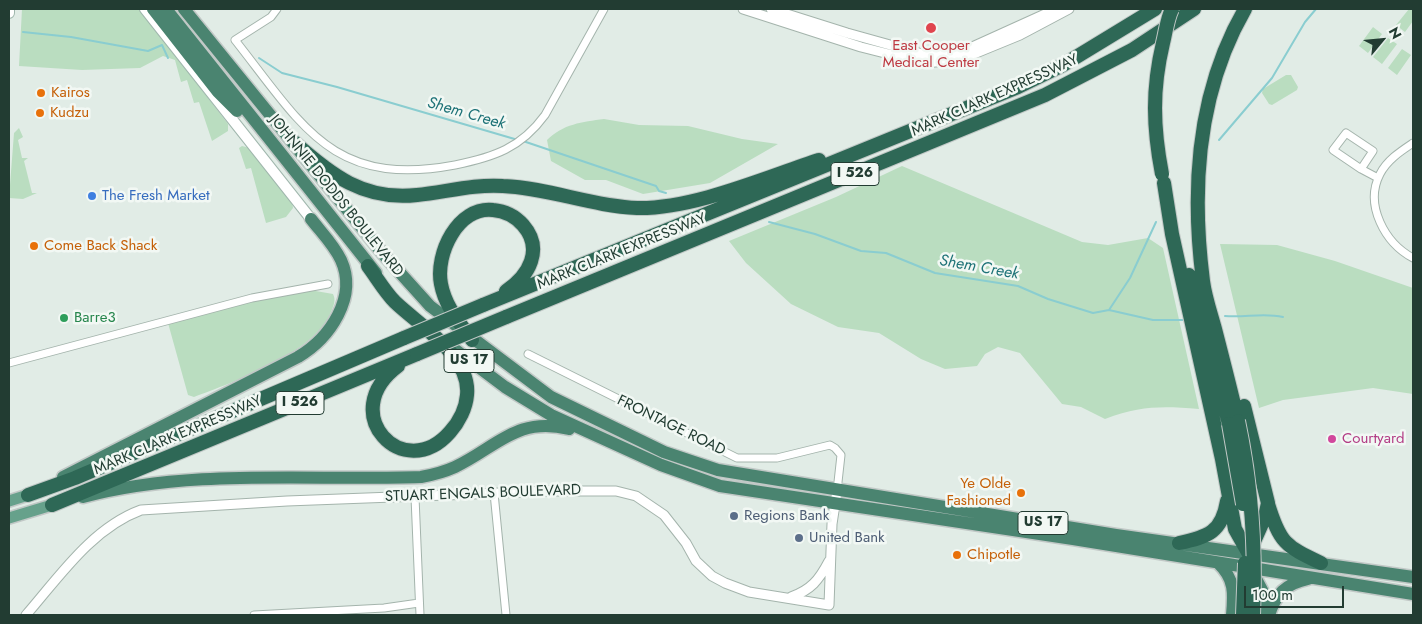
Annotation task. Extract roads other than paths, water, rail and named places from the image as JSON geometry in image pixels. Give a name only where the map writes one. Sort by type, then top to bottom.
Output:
[{"type":"highway","points":[[153,9],[218,92],[280,154]]},
{"type":"highway","name":"JOHNNIE DODDS BOULEVARD","points":[[166,9],[368,266],[416,315],[459,354],[543,411],[661,465],[720,486],[836,498]]},
{"type":"highway","name":"JOHNNIE DODDS BOULEVARD","points":[[184,9],[294,142],[384,256],[430,306],[472,340],[551,397],[664,452],[718,470],[836,498]]},
{"type":"highway","points":[[190,9],[200,29]]},
{"type":"highway","name":"MARK CLARK EXPRESSWAY","points":[[28,495],[92,471],[483,305],[938,119],[1055,69],[1155,9]]},
{"type":"highway","points":[[1172,9],[1158,64],[1153,108],[1155,142],[1172,234],[1237,535],[1249,554]]},
{"type":"highway","name":"MARK CLARK EXPRESSWAY","points":[[52,506],[1045,94],[1132,50],[1194,9]]},
{"type":"highway","points":[[1243,615],[1246,535],[1241,486],[1234,423],[1203,283],[1197,180],[1206,111],[1228,44],[1245,9]]},
{"type":"highway","points":[[294,142],[324,169],[343,181],[378,194],[418,195],[459,188],[503,186],[537,190],[596,204],[654,208],[706,197],[938,119]]},
{"type":"highway","points":[[1163,179],[1250,484],[1254,563],[1253,615]]},
{"type":"highway","points":[[472,340],[448,305],[440,282],[440,271],[446,246],[458,225],[474,214],[492,209],[507,213],[526,228],[533,241],[533,258],[519,280],[483,305]]},
{"type":"highway","points":[[1198,217],[1274,523],[1283,541],[1321,564]]},
{"type":"highway","points":[[28,495],[298,357],[318,343],[337,318],[346,281],[341,260],[311,220]]},
{"type":"highway","points":[[368,266],[393,300],[454,355],[466,379],[466,404],[453,429],[444,438],[430,447],[410,452],[397,447],[381,434],[373,415],[372,399],[385,377],[417,354]]},
{"type":"highway","points":[[52,506],[124,487],[168,481],[421,477],[455,467],[502,438],[526,428],[555,426],[588,433]]},
{"type":"highway","points":[[1179,543],[1204,536],[1217,528],[1226,510],[1228,495]]},
{"type":"highway","name":"US 17","points":[[836,498],[1179,543],[1413,577]]},
{"type":"highway","name":"US 17","points":[[836,498],[1413,594]]},
{"type":"highway","points":[[1268,503],[1265,517],[1249,554],[1250,568],[1262,590],[1268,615]]},
{"type":"highway","points":[[1218,563],[1230,577],[1234,600],[1232,615]]},
{"type":"highway","points":[[1234,600],[1250,568]]},
{"type":"highway","points":[[1268,615],[1274,600],[1284,588],[1298,581],[1314,578]]},
{"type":"main road","points":[[145,9],[311,220]]},
{"type":"main road","points":[[9,501],[28,495]]},
{"type":"main road","points":[[9,518],[52,506]]},
{"type":"street","points":[[277,9],[271,17],[235,40],[312,134],[346,158],[374,167],[405,172],[429,170],[488,158],[513,147],[537,126],[545,115],[604,9]]},
{"type":"street","points":[[742,9],[861,47],[924,63],[959,60],[1020,35],[1070,9]]},
{"type":"street","points":[[771,9],[847,34],[926,55],[961,52],[1056,9]]},
{"type":"street","points":[[1361,169],[1373,152],[1346,133],[1334,150],[1361,169],[1378,178]]},
{"type":"street","points":[[1413,142],[1386,164],[1378,178],[1375,196],[1376,209],[1383,231],[1401,251],[1413,258]]},
{"type":"street","points":[[9,363],[252,298],[291,289],[328,284]]},
{"type":"street","name":"FRONTAGE ROAD","points":[[528,354],[737,458],[777,458],[825,445],[835,448],[842,461],[836,498]]},
{"type":"street","name":"STUART ENGALS BOULEVARD","points":[[26,615],[97,536],[127,515],[141,510],[287,500],[616,491],[636,496],[664,515],[686,542],[696,561],[712,576],[749,592],[829,605],[836,498]]},
{"type":"street","points":[[494,493],[506,615]]},
{"type":"street","points":[[415,497],[420,615]]},
{"type":"street","points":[[789,598],[802,593],[816,584],[831,558]]},
{"type":"street","points":[[254,615],[384,612],[419,604]]},
{"type":"waterway","points":[[1219,140],[1272,78],[1305,22],[1316,9]]},
{"type":"waterway","name":"Shem Creek","points":[[23,32],[71,37],[148,51],[162,45],[168,58]]},
{"type":"waterway","name":"Shem Creek","points":[[259,58],[282,73],[337,87],[518,140]]},
{"type":"waterway","name":"Shem Creek","points":[[523,141],[656,186],[659,191],[666,193]]},
{"type":"waterway","name":"Shem Creek","points":[[769,222],[815,234],[861,251],[886,253],[935,273],[1018,286],[1048,299],[1093,313],[1109,310],[1153,320],[1185,320]]},
{"type":"waterway","points":[[1109,310],[1130,278],[1156,222]]},
{"type":"waterway","name":"Shem Creek","points":[[1225,316],[1268,315],[1283,317]]},
{"type":"place","name":"East Cooper Medical Center","points":[[931,28]]},
{"type":"place","name":"Kairos","points":[[41,93]]},
{"type":"place","name":"Kudzu","points":[[40,113]]},
{"type":"place","name":"The Fresh Market","points":[[92,196]]},
{"type":"place","name":"Come Back Shack","points":[[34,246]]},
{"type":"place","name":"Barre3","points":[[64,318]]},
{"type":"place","name":"Courtyard","points":[[1332,439]]},
{"type":"place","name":"Ye Olde Fashioned","points":[[1021,493]]},
{"type":"place","name":"Regions Bank","points":[[734,516]]},
{"type":"place","name":"United Bank","points":[[799,538]]},
{"type":"place","name":"Chipotle","points":[[957,555]]}]
